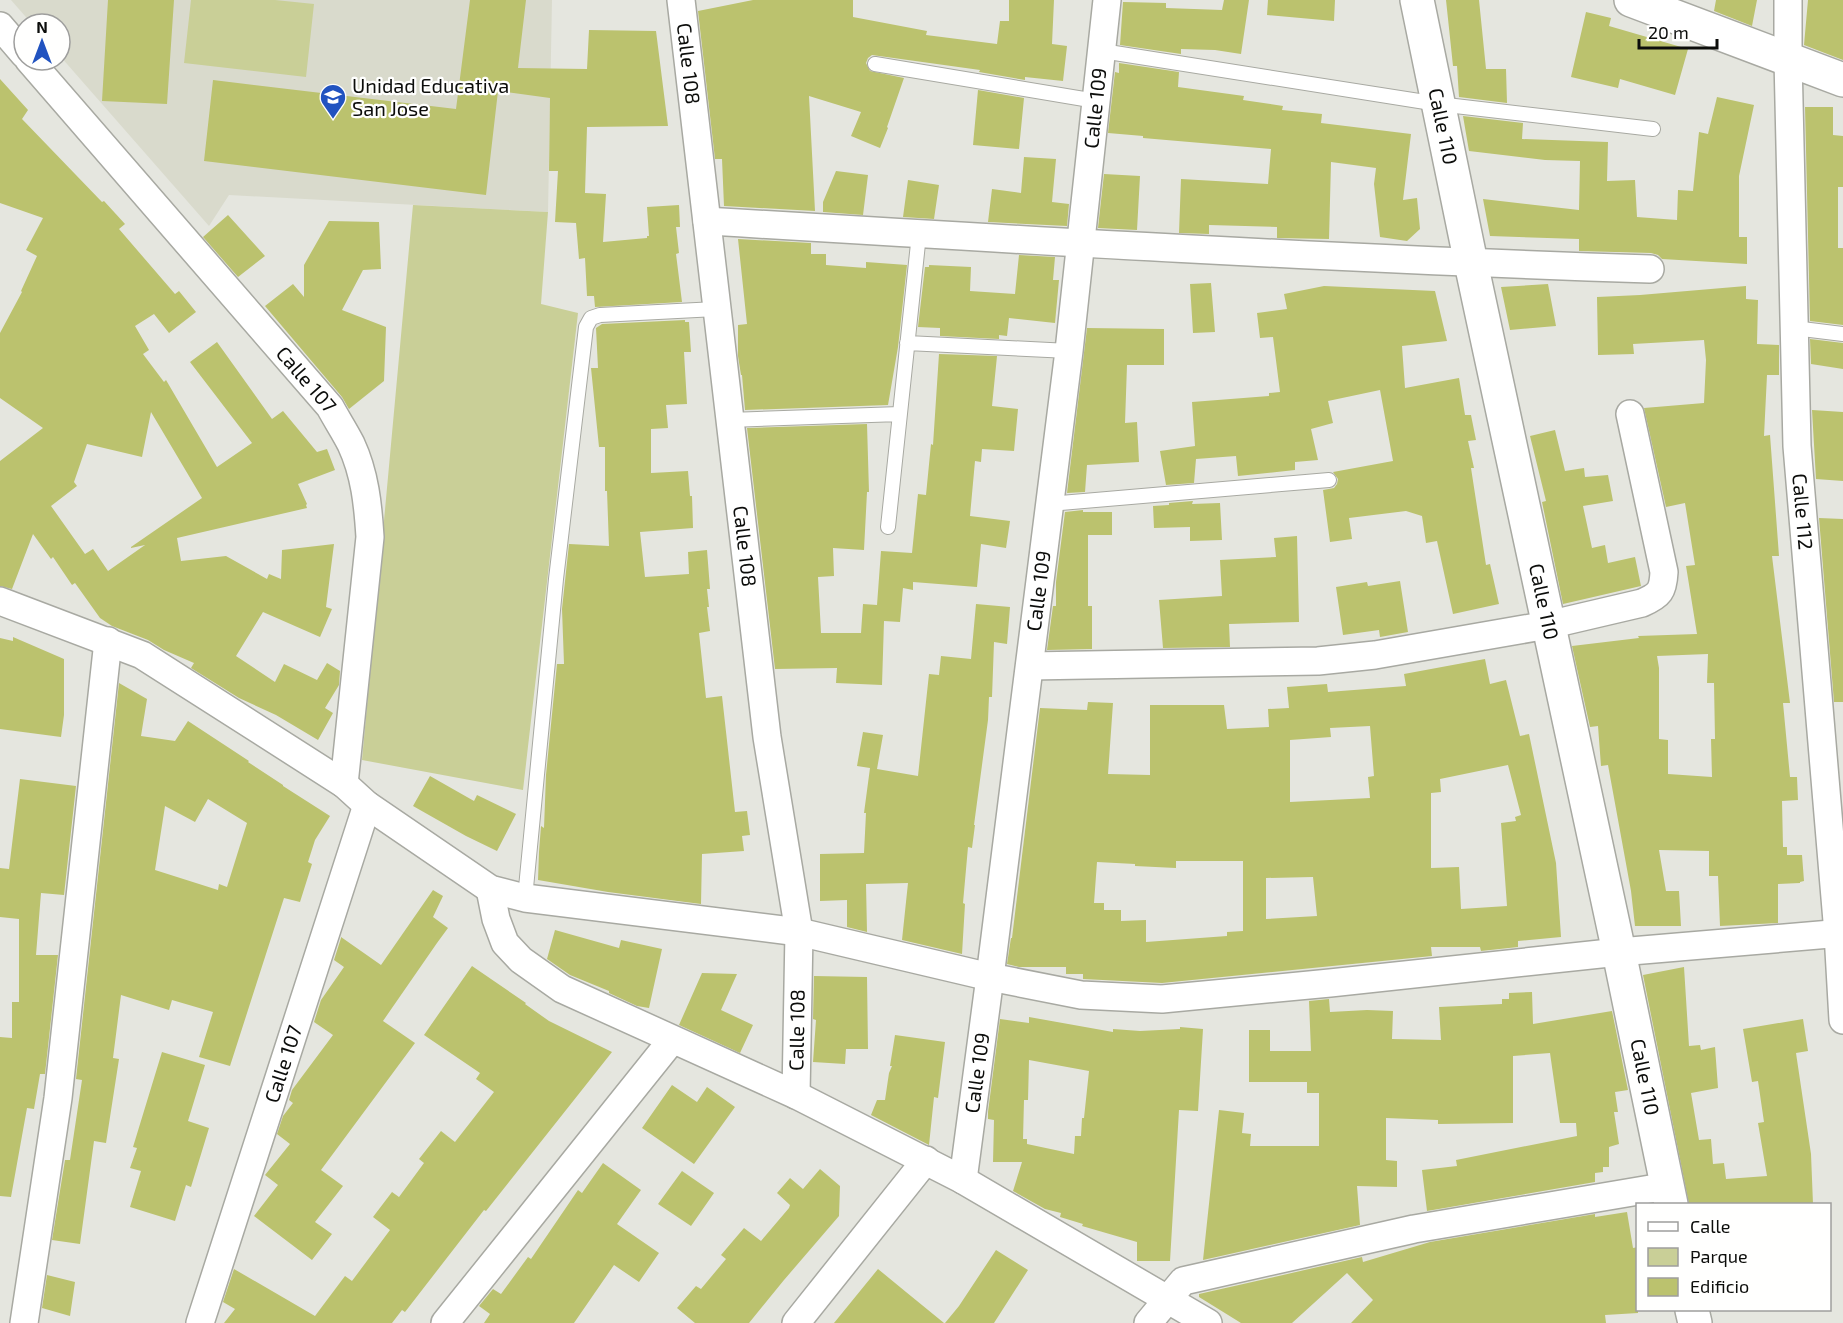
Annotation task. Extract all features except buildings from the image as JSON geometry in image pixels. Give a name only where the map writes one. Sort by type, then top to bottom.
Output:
[{"type":"street","name":"Calle 108","points":[[681,0],[767,738],[799,932],[796,1095]]},
{"type":"street","name":"Calle 109","points":[[963,1180],[1069,351],[1107,0]]},
{"type":"street","name":"Calle 110","points":[[1417,0],[1669,1196]]},
{"type":"street","points":[[1631,0],[1843,80]]},
{"type":"street","name":"Calle 112","points":[[1788,0],[1797,446],[1841,933],[1843,1020]]},
{"type":"street","points":[[0,26],[12,40]]},
{"type":"street","name":"Calle 107","points":[[39,72],[330,407],[351,444],[363,478],[369,506],[370,537],[344,784]]},
{"type":"street","points":[[707,221],[1081,244],[1471,263],[1650,269]]},
{"type":"street","points":[[1030,666],[1318,661],[1375,656],[1548,625],[1642,603],[1656,597],[1663,587],[1664,572],[1630,414]]},
{"type":"street","points":[[0,601],[142,655],[344,784],[367,805],[490,889],[525,898],[799,932],[990,977],[1081,995],[1162,999],[1619,952],[1841,933]]},
{"type":"street","points":[[24,1323],[58,1098],[108,641]]},
{"type":"street","name":"Calle 107","points":[[200,1323],[367,805]]},
{"type":"street","points":[[490,889],[496,920],[505,943],[521,960],[562,989],[796,1095],[926,1160],[1208,1323]]},
{"type":"street","points":[[445,1323],[672,1040]]},
{"type":"street","points":[[796,1323],[926,1160]]},
{"type":"street","points":[[1148,1323],[1183,1281],[1414,1229],[1669,1196]]},
{"type":"lane","points":[[1102,51],[1438,104],[1653,129]]},
{"type":"lane","points":[[875,64],[1096,100]]},
{"type":"lane","points":[[888,527],[919,234]]},
{"type":"lane","points":[[525,898],[556,579],[586,327],[591,318],[600,315],[716,309]]},
{"type":"lane","points":[[1794,328],[1843,334]]},
{"type":"lane","points":[[907,343],[1069,351]]},
{"type":"lane","points":[[729,420],[900,414]]},
{"type":"lane","points":[[1049,504],[1329,480]]},
{"type":"shaded area","name":"Unidad Educativa San Jose","points":[[11,0],[552,0],[548,212],[229,195],[209,226],[72,70],[72,12],[22,12]]},
{"type":"green space","points":[[191,0],[275,0],[314,4],[306,77],[184,63]]},
{"type":"green space","points":[[413,205],[548,212],[541,304],[578,313],[523,790],[362,760]]},
{"type":"place","name":"Unidad Educativa San Jose","points":[[333,120]]}]
